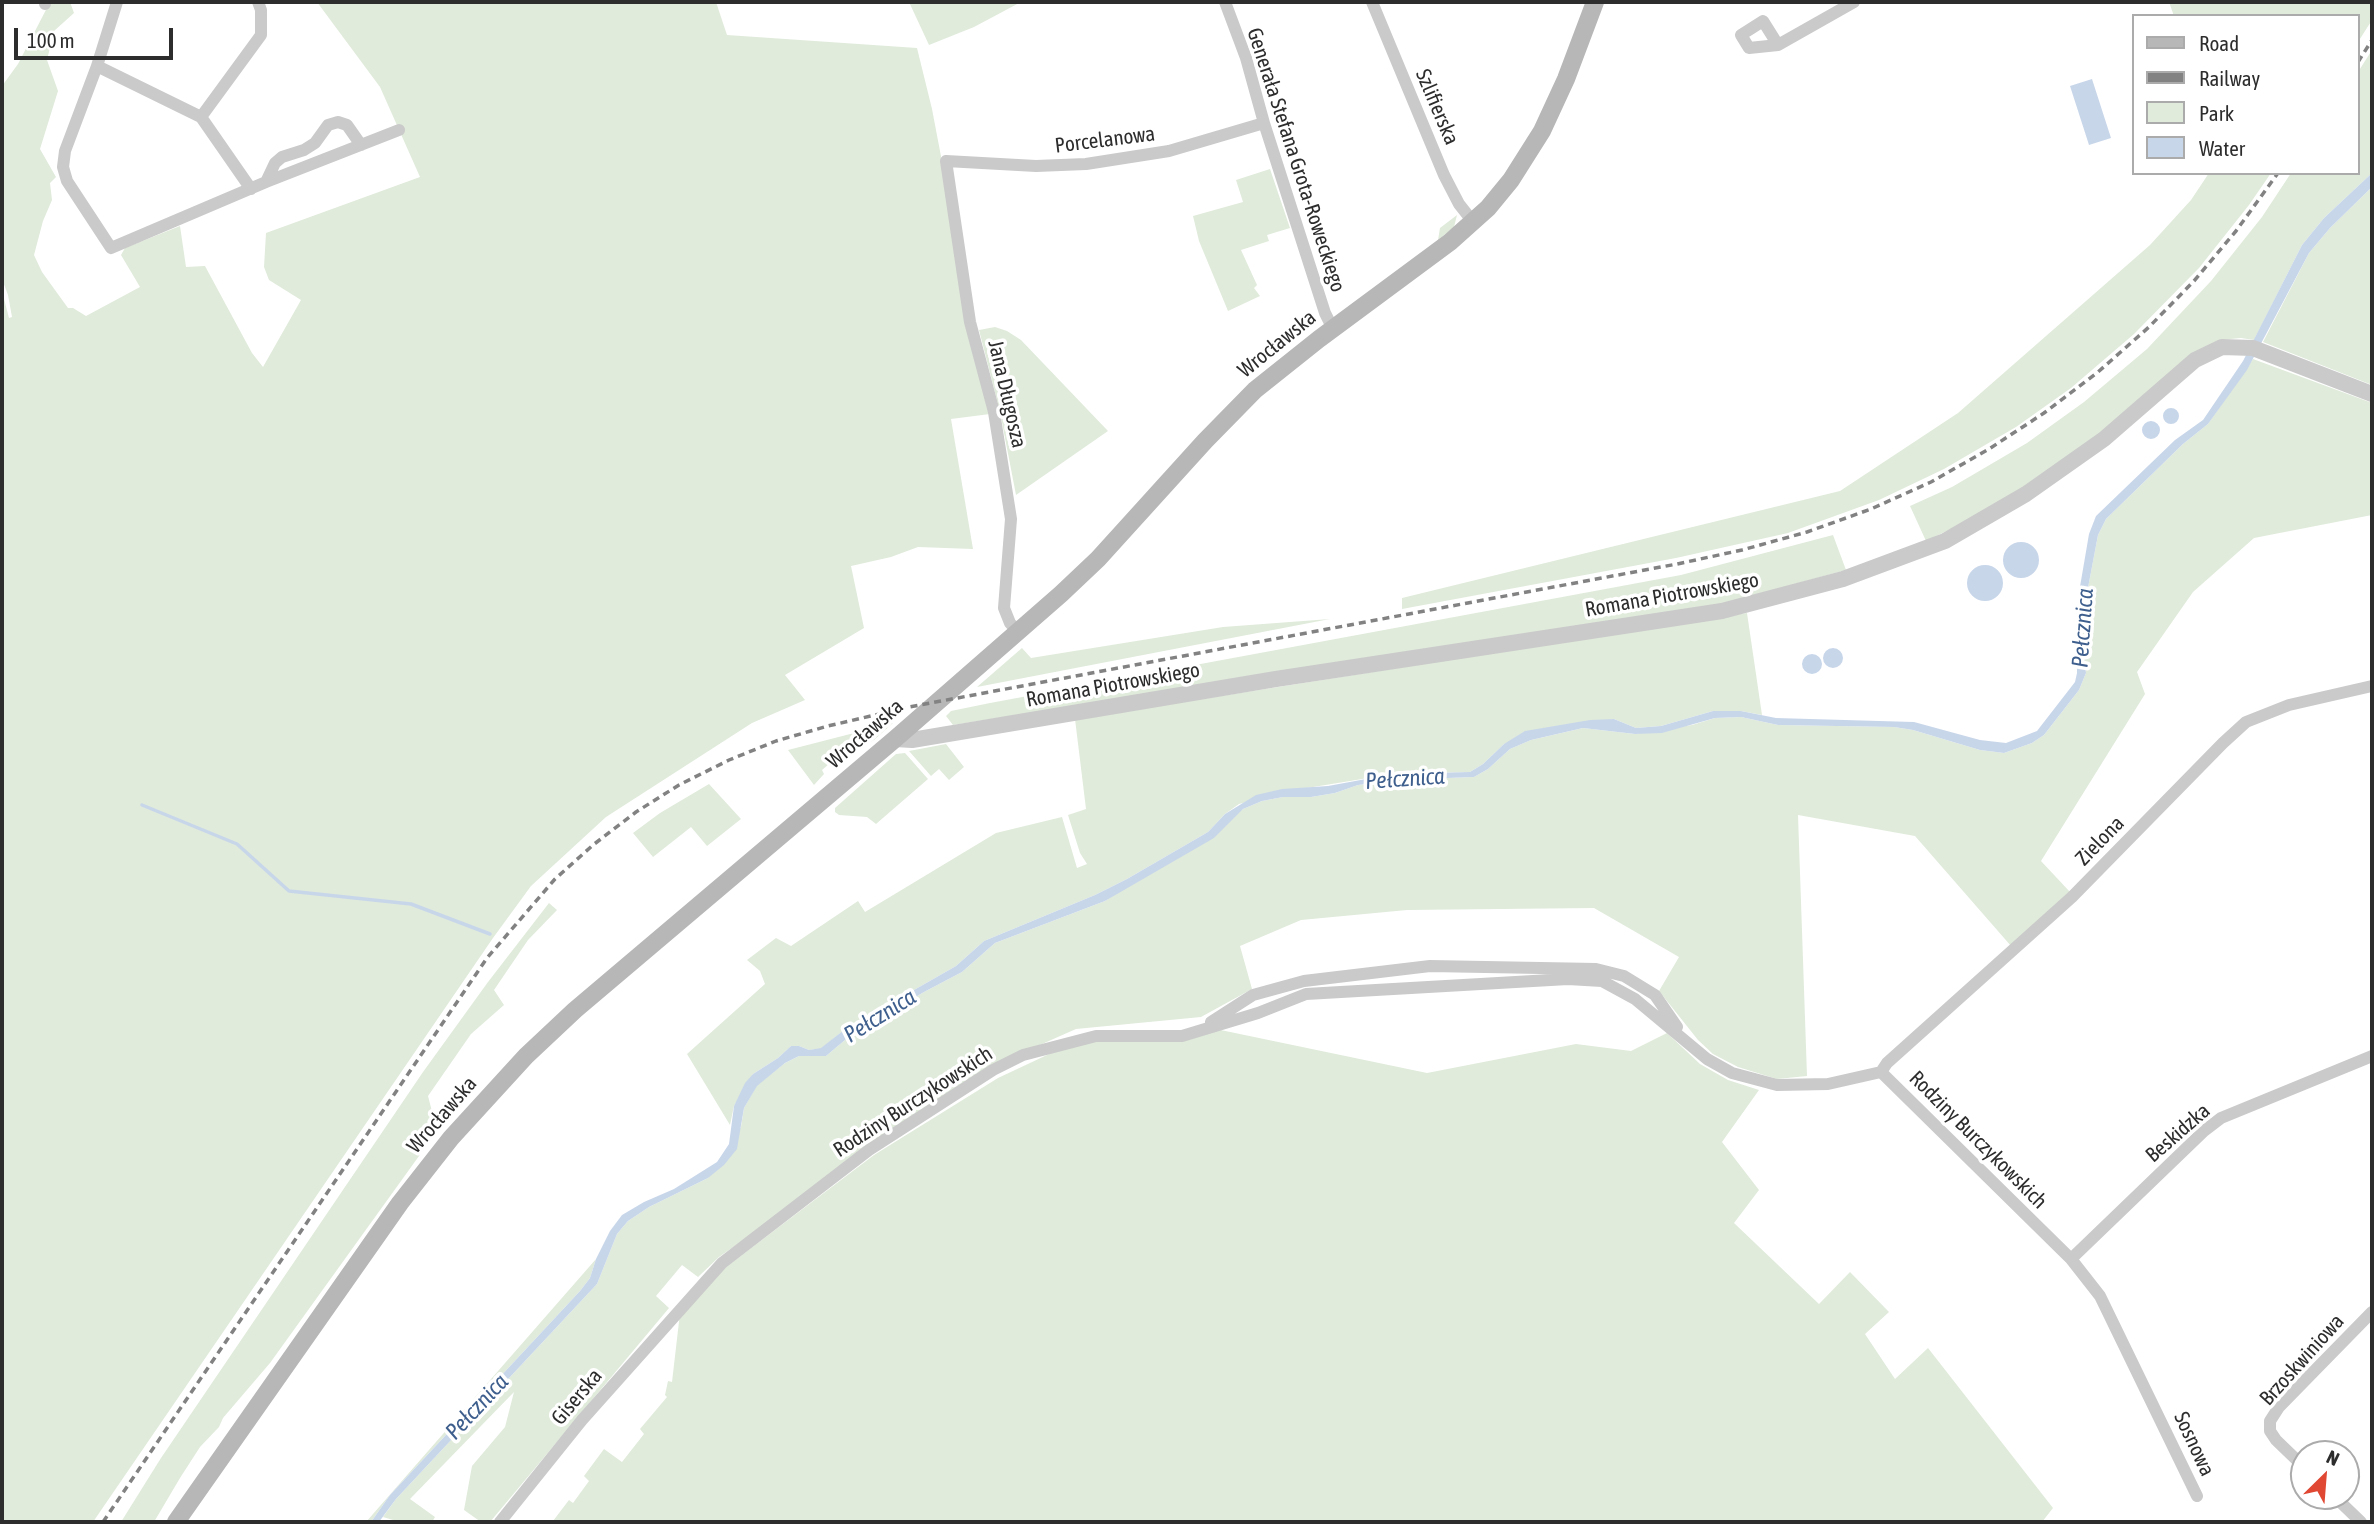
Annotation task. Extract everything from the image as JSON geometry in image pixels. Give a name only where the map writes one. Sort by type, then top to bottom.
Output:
[{"type":"main road","name":"Wrocławska","points":[[176,1522],[393,1212],[434,1158],[488,1096],[575,1010],[895,739],[1098,559],[1244,401],[1333,328],[1474,223],[1511,180],[1542,131],[1566,79],[1595,2]]},
{"type":"street","points":[[117,2],[97,66],[65,151],[63,167],[67,181],[111,248],[265,181],[399,130]]},
{"type":"street","points":[[201,117],[261,35],[261,10],[258,2]]},
{"type":"street","name":"Generała Stefana Grota-Roweckiego","points":[[1225,2],[1246,58],[1325,313],[1333,328]]},
{"type":"street","name":"Szlifierska","points":[[1372,2],[1444,175],[1459,204],[1474,223]]},
{"type":"street","points":[[1778,45],[1854,2]]},
{"type":"street","points":[[97,66],[201,117],[251,189]]},
{"type":"street","points":[[265,181],[282,156],[304,150],[315,143],[328,125],[338,122],[347,125],[361,145]]},
{"type":"street","name":"Porcelanowa","points":[[946,160],[1036,166],[1086,164],[1169,151],[1264,123]]},
{"type":"street","name":"Jana Długosza","points":[[946,160],[970,322],[995,412],[1011,519],[1004,608],[1010,623],[1018,632]]},
{"type":"street","name":"Romana Piotrowskiego","points":[[895,739],[912,740],[1721,611],[1843,579],[1945,541],[2026,494],[2104,439],[2195,360],[2222,347],[2237,346],[2269,354],[2372,394]]},
{"type":"street","name":"Zielona","points":[[1881,1072],[1887,1063],[2072,897],[2246,722],[2289,705],[2372,686]]},
{"type":"street","points":[[918,718],[935,732],[950,734]]},
{"type":"street","name":"Rodziny Burczykowskich","points":[[1200,1030],[1253,995],[1304,981],[1430,966],[1596,969],[1624,976],[1655,995],[1687,1042]]},
{"type":"street","name":"Rodziny Burczykowskich","points":[[688,1300],[722,1263],[859,1158],[993,1070],[1023,1055],[1097,1036],[1182,1036],[1258,1013],[1306,994],[1568,979],[1602,981],[1635,999],[1707,1059],[1732,1073],[1777,1084],[1828,1084],[1881,1072],[2071,1259],[2100,1296],[2157,1409]]},
{"type":"street","name":"Beskidzka","points":[[2071,1259],[2204,1131],[2221,1118],[2372,1056]]},
{"type":"street","name":"Giserska","points":[[500,1522],[582,1420],[688,1300]]},
{"type":"street","name":"Brzoskwiniowa","points":[[2290,1454],[2270,1431],[2270,1421],[2279,1407],[2372,1312]]},
{"type":"street","name":"Sosnowa","points":[[2157,1409],[2197,1496]]},
{"type":"green space","points":[[50,2],[70,2],[74,13],[54,31],[47,60],[58,91],[40,149],[56,177],[50,183],[52,200],[34,255],[42,272],[68,308],[86,316],[140,287],[121,255],[125,248],[180,226],[186,267],[205,266],[252,353],[263,367],[301,300],[269,280],[264,267],[266,233],[420,177],[380,87],[317,2],[716,2],[727,35],[917,48],[932,109],[990,414],[951,419],[973,549],[918,547],[891,557],[851,566],[864,628],[785,675],[805,700],[752,723],[606,817],[531,886],[93,1522],[2,1522],[2,291],[9,318],[12,317],[2,279],[2,86],[18,64]]},
{"type":"green space","points":[[909,2],[1021,2],[974,27],[929,45]]},
{"type":"green space","points":[[2169,2],[2372,2],[2372,20],[2360,39],[2360,14],[2173,14]]},
{"type":"green space","points":[[2372,50],[2372,173],[2324,218],[2302,245],[2254,340],[2220,340],[2101,435],[2023,490],[1926,541],[1910,506],[1952,487],[2027,443],[2084,402],[2147,349],[2211,281],[2262,217],[2290,175],[2360,175],[2360,69]]},
{"type":"green space","points":[[1270,169],[1290,228],[1267,235],[1269,241],[1241,250],[1257,285],[1254,288],[1260,296],[1228,311],[1199,241],[1193,216],[1243,202],[1236,180]]},
{"type":"green space","points":[[2208,175],[2270,175],[2199,268],[2134,334],[2071,388],[2016,427],[1944,469],[1879,500],[1788,533],[1676,558],[1402,609],[1402,598],[1840,491],[1958,413],[2150,245],[2191,200]]},
{"type":"green space","points":[[2372,187],[2372,385],[2263,342],[2309,253]]},
{"type":"green space","points":[[1457,215],[1454,227],[1438,240],[1440,228]]},
{"type":"green space","points":[[995,327],[1021,340],[1108,431],[1016,495],[1000,412],[979,330]]},
{"type":"green space","points":[[2253,359],[2372,403],[2372,515],[2254,538],[2193,592],[2137,672],[2145,694],[2041,861],[2070,892],[2011,946],[1915,836],[1798,815],[1807,1076],[1777,1079],[1738,1067],[1713,1054],[1698,1040],[1659,991],[1679,957],[1594,908],[1407,910],[1301,920],[1240,946],[1252,989],[1201,1017],[1076,1029],[990,1067],[719,1257],[698,1277],[682,1265],[656,1296],[669,1308],[490,1522],[481,1522],[464,1510],[472,1466],[505,1427],[514,1392],[410,1499],[435,1517],[432,1522],[392,1522],[393,1520],[383,1517],[396,1499],[597,1284],[617,1234],[628,1221],[649,1207],[708,1178],[741,1127],[744,1108],[757,1085],[785,1063],[799,1056],[826,1056],[851,1035],[962,972],[995,943],[1105,901],[1243,809],[1262,801],[1335,793],[1358,785],[1395,780],[1474,777],[1488,769],[1510,749],[1531,740],[1583,728],[1635,734],[1692,725],[1715,718],[1741,717],[1778,725],[1894,727],[1980,750],[2004,753],[2032,743],[2044,735],[2079,690],[2086,673],[2082,642],[2084,609],[2098,535],[2106,519],[2183,444],[2208,424]]},
{"type":"green space","points":[[1833,535],[1846,570],[1721,604],[953,725],[946,716],[951,711],[990,703],[1681,575]]},
{"type":"green space","points":[[1747,613],[1762,715],[1741,711],[1713,711],[1661,726],[1636,728],[1614,719],[1504,744],[1470,772],[1393,774],[1307,788],[1239,804],[1208,832],[1127,879],[984,941],[956,966],[844,1030],[821,1049],[809,1050],[791,1046],[753,1074],[734,1106],[730,1125],[687,1054],[765,984],[760,971],[747,960],[776,938],[791,946],[858,901],[865,912],[996,833],[1062,817],[1077,868],[1087,864],[1080,853],[1068,815],[1086,809],[1075,719]]},
{"type":"green space","points":[[1330,619],[977,687],[1022,648],[1031,658],[1223,627]]},
{"type":"green space","points":[[893,723],[874,740],[832,767],[829,764],[822,770],[824,774],[814,785],[788,750]]},
{"type":"green space","points":[[946,744],[964,767],[949,780],[939,769],[931,776],[909,751]]},
{"type":"green space","points":[[905,753],[928,779],[876,824],[867,817],[839,815],[835,812],[835,808],[896,754]]},
{"type":"green space","points":[[709,784],[741,819],[707,846],[691,827],[653,857],[633,833],[660,813]]},
{"type":"green space","points":[[549,903],[557,910],[528,940],[494,990],[504,1005],[471,1034],[428,1096],[437,1131],[270,1363],[200,1447],[154,1522],[121,1522],[161,1458],[423,1072]]},
{"type":"green space","points":[[1211,1028],[1427,1073],[1576,1044],[1631,1051],[1667,1033],[1700,1064],[1728,1080],[1759,1090],[1722,1142],[1759,1190],[1734,1223],[1819,1304],[1850,1272],[1889,1312],[1865,1334],[1895,1379],[1928,1348],[2053,1508],[2042,1522],[553,1521],[569,1500],[573,1503],[589,1481],[584,1476],[604,1449],[622,1462],[644,1434],[640,1429],[667,1397],[665,1395],[668,1381],[672,1382],[680,1313],[726,1267],[874,1155],[998,1078],[1079,1040]]},
{"type":"green space","points":[[596,1259],[590,1278],[580,1291],[390,1495],[371,1522],[366,1522]]},
{"type":"water","points":[[2092,79],[2111,138],[2089,145],[2070,86]]},
{"type":"water","name":"Pełcznica","points":[[2372,173],[2372,187],[2309,253],[2247,370],[2208,424],[2183,444],[2106,519],[2098,535],[2084,609],[2082,642],[2086,673],[2079,690],[2044,735],[2032,743],[2004,753],[1980,750],[1894,727],[1778,725],[1741,717],[1715,718],[1662,733],[1635,734],[1583,728],[1531,740],[1510,749],[1488,769],[1474,777],[1395,780],[1358,785],[1311,797],[1283,797],[1262,801],[1243,809],[1214,838],[1105,901],[995,943],[962,972],[851,1035],[826,1056],[799,1056],[785,1063],[757,1086],[744,1108],[737,1149],[724,1165],[708,1178],[649,1207],[628,1221],[617,1234],[597,1284],[396,1499],[379,1522],[371,1522],[390,1495],[580,1291],[590,1278],[610,1231],[622,1215],[674,1189],[717,1162],[729,1144],[734,1106],[745,1083],[753,1074],[791,1046],[809,1050],[821,1048],[844,1030],[956,966],[984,941],[1127,879],[1208,832],[1225,814],[1256,795],[1393,774],[1470,772],[1504,744],[1525,731],[1590,720],[1614,719],[1636,728],[1661,726],[1713,711],[1741,711],[1776,718],[1914,722],[1980,740],[2006,743],[2037,731],[2075,682],[2076,610],[2089,534],[2096,516],[2175,440],[2203,420],[2243,361],[2302,245],[2324,218]]},
{"type":"water","points":[[2168,408],[2174,408],[2179,416],[2177,422],[2168,424],[2163,419],[2163,413]]},
{"type":"water","points":[[2147,421],[2155,421],[2160,430],[2158,437],[2147,439],[2142,434],[2142,426]]},
{"type":"water","points":[[2021,542],[2034,547],[2039,560],[2034,573],[2021,578],[2008,573],[2003,560],[2008,547]]},
{"type":"water","points":[[1985,565],[1998,570],[2003,583],[1998,596],[1985,601],[1972,596],[1967,583],[1972,570]]},
{"type":"water","points":[[1833,648],[1840,651],[1843,658],[1840,665],[1833,668],[1826,665],[1823,658],[1826,651]]},
{"type":"water","points":[[1812,654],[1819,657],[1822,664],[1819,671],[1812,674],[1805,671],[1802,664],[1805,657]]},
{"type":"waterway","points":[[142,805],[237,844],[289,891],[411,904],[490,934]]},
{"type":"railway","points":[[2360,59],[2372,40]]},
{"type":"railway","points":[[103,1522],[487,958],[555,879],[636,812],[679,785],[729,760],[776,741],[909,707],[1677,564],[1807,532],[1871,509],[1931,482],[1989,449],[2044,413],[2098,372],[2149,327],[2194,281],[2236,231],[2277,175]]}]
